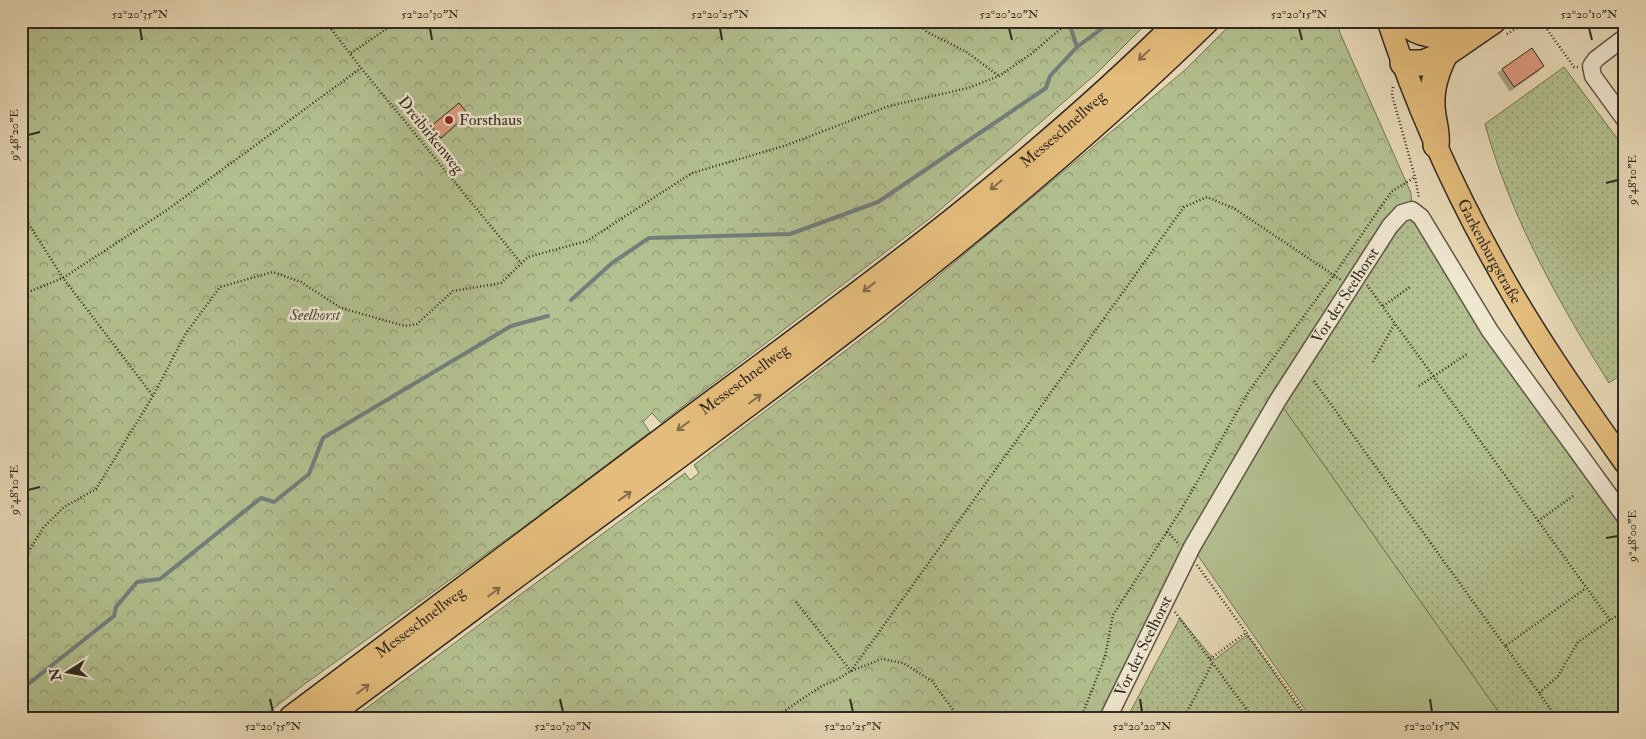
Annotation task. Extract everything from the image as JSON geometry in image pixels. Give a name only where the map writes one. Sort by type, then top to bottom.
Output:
[{"type":"highway","name":"Messeschnellweg","points":[[292,718],[828,319],[924,244],[1019,167],[1111,86],[1180,21]]},
{"type":"highway","name":"Messeschnellweg","points":[[324,718],[696,443],[935,260],[1044,170],[1121,102],[1206,21]]},
{"type":"highway","points":[[1404,21],[1419,32],[1427,34],[1446,35],[1468,27]]},
{"type":"highway","points":[[1400,74],[1445,54],[1493,21]]},
{"type":"highway","points":[[1400,74],[1419,50],[1468,27]]},
{"type":"highway","points":[[1436,145],[1432,93],[1434,81],[1445,54]]},
{"type":"main road","name":"Garkenburgstraße","points":[[1388,21],[1400,74],[1464,205],[1536,332],[1571,387],[1625,463]]},
{"type":"street","points":[[1625,36],[1596,59],[1591,66],[1593,76],[1625,120]]},
{"type":"street","points":[[1412,210],[1421,216],[1490,332],[1625,517]]},
{"type":"street","name":"Vor der Seelhorst","points":[[1108,718],[1189,554],[1278,400],[1390,226],[1402,214],[1412,210]]},
{"type":"path","name":"Dreibirkenweg","points":[[325,21],[361,68],[521,262]]},
{"type":"path","points":[[351,53],[398,21]]},
{"type":"path","points":[[916,21],[927,32],[964,51],[999,76]]},
{"type":"path","points":[[21,564],[43,528],[64,507],[96,489],[153,396],[186,333],[220,286],[272,272],[301,282],[341,308],[405,326],[417,324],[452,291],[501,282],[528,257],[587,241],[692,172],[787,145],[889,106],[968,88],[999,76],[1031,54],[1070,21]]},
{"type":"path","points":[[1541,21],[1574,67],[1591,66]]},
{"type":"path","points":[[21,295],[63,278],[167,210],[361,68]]},
{"type":"path","points":[[1400,74],[1392,95],[1420,196],[1412,210]]},
{"type":"path","points":[[1081,718],[1105,657],[1113,615],[1181,510],[1249,391],[1334,275],[1391,192],[1415,176]]},
{"type":"path","points":[[851,670],[1184,207],[1207,197],[1235,209],[1350,287]]},
{"type":"path","points":[[21,212],[63,278],[153,396]]},
{"type":"path","points":[[1366,283],[1610,620]]},
{"type":"path","points":[[1383,306],[1410,287]]},
{"type":"path","points":[[1373,362],[1395,322]]},
{"type":"path","points":[[1419,386],[1467,354]]},
{"type":"path","points":[[1314,381],[1557,718]]},
{"type":"path","points":[[1538,521],[1573,496]]},
{"type":"path","points":[[1189,554],[1308,718]]},
{"type":"path","points":[[1505,646],[1586,588]]},
{"type":"path","points":[[1166,599],[1253,718]]},
{"type":"path","points":[[796,602],[851,670]]},
{"type":"path","points":[[1539,693],[1558,676],[1578,642],[1625,610]]},
{"type":"path","points":[[1184,718],[1211,660],[1247,632]]},
{"type":"path","points":[[774,718],[820,687],[838,679],[851,670],[882,659],[903,663],[932,681],[959,718]]},
{"type":"green space","name":"Seelhorst","points":[[21,21],[1149,21],[1097,73],[933,216],[661,423],[652,413],[643,422],[650,432],[532,521],[306,683],[261,718],[21,718]]},
{"type":"green space","points":[[1234,21],[1337,21],[1340,33],[1411,193],[1412,210],[1402,213],[1189,554],[1098,718],[353,718],[685,473],[690,480],[699,473],[694,465],[882,323],[1185,70]]},
{"type":"green space","points":[[1564,67],[1625,149],[1625,372],[1609,383],[1554,290],[1522,225],[1495,158],[1485,124]]},
{"type":"green space","points":[[1412,210],[1625,517],[1625,718],[1503,718],[1278,400],[1375,248]]},
{"type":"green space","points":[[1278,400],[1503,718],[1311,718],[1192,547]]},
{"type":"green space","points":[[1180,618],[1214,660],[1247,635],[1306,718],[1127,718]]},
{"type":"building","points":[[1532,48],[1544,66],[1514,87],[1502,69]]},
{"type":"building","name":"Forsthaus","points":[[459,103],[468,114],[441,138],[431,126]]},
{"type":"waterway","points":[[1077,47],[1112,21]]},
{"type":"waterway","points":[[571,300],[612,263],[649,238],[790,234],[878,202],[1046,88],[1050,76],[1077,47],[1071,29]]},
{"type":"waterway","points":[[21,691],[114,616],[116,607],[137,582],[160,579],[261,498],[274,502],[309,474],[323,438],[511,326],[548,316]]},
{"type":"place","name":"Forsthaus","points":[[449,120]]}]
